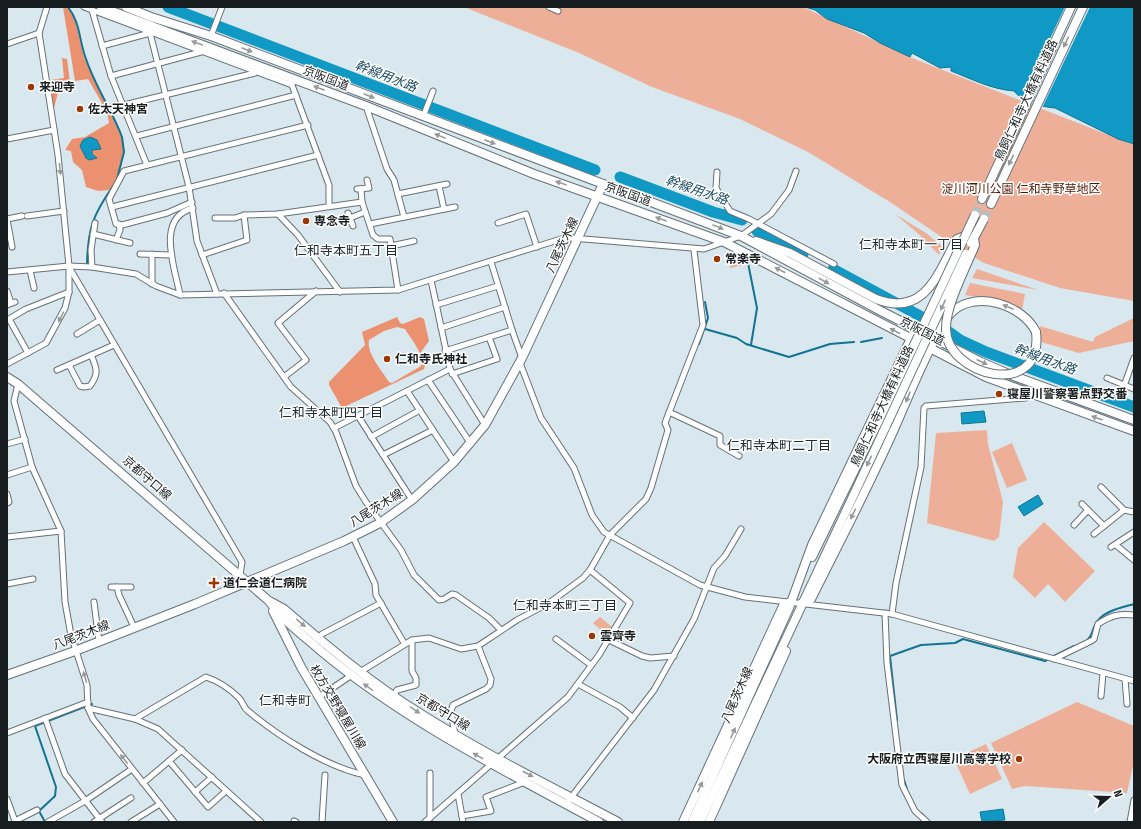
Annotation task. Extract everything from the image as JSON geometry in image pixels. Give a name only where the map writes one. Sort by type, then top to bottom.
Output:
[{"type":"main road","name":"京阪国道","points":[[101,7],[292,82],[366,106],[534,174],[724,242],[911,339],[986,376],[1134,431]]},
{"type":"main road","name":"京阪国道","points":[[126,7],[151,17],[212,32],[423,117],[741,236],[935,339],[1011,375],[1134,420]]},
{"type":"main road","name":"鳥飼仁和寺大橋有料道路","points":[[982,199],[1071,7]]},
{"type":"main road","name":"鳥飼仁和寺大橋有料道路","points":[[991,204],[1083,7]]},
{"type":"main road","name":"八尾茨木線","points":[[7,675],[76,651],[134,628],[353,537],[380,523],[412,500],[454,462],[471,444],[485,425],[521,360],[603,184]]},
{"type":"main road","name":"鳥飼仁和寺大橋有料道路","points":[[801,577],[840,502],[975,215]]},
{"type":"main road","name":"鳥飼仁和寺大橋有料道路","points":[[802,603],[984,219]]},
{"type":"main road","points":[[741,236],[790,253],[888,303],[902,303],[919,297],[934,282],[956,239],[965,236]]},
{"type":"main road","points":[[802,603],[811,599],[895,426],[930,348],[935,339],[953,312],[963,305],[979,301],[999,304],[1023,314],[1032,324],[1036,332],[1037,346],[1034,359],[1027,367],[1013,374],[996,375],[983,372],[971,366],[952,352],[947,340],[945,329],[947,315],[975,245],[974,238]]},
{"type":"main road","points":[[801,577],[812,545],[916,328]]},
{"type":"main road","name":"京都守口線","points":[[7,377],[18,384],[269,601],[284,609],[360,672],[393,696],[454,734],[498,758],[599,822]]},
{"type":"main road","name":"八尾茨木線","points":[[700,822],[801,577]]},
{"type":"main road","name":"京都守口線","points":[[269,601],[278,614],[352,676],[418,721],[525,782],[618,822]]},
{"type":"main road","name":"枚方交野寝屋川線","points":[[269,601],[274,615],[299,665],[393,822]]},
{"type":"main road","points":[[683,822],[783,606],[790,602]]},
{"type":"main road","name":"八尾茨木線","points":[[692,822],[720,771],[789,634],[802,603]]},
{"type":"main road","points":[[709,822],[776,676],[791,640],[789,634]]},
{"type":"street","points":[[7,364],[46,343],[65,308],[69,292],[69,266],[64,211],[54,130],[39,33],[47,7]]},
{"type":"street","points":[[84,7],[256,72],[292,82],[329,186],[329,206]]},
{"type":"street","points":[[212,32],[222,7]]},
{"type":"street","points":[[548,7],[558,11]]},
{"type":"street","points":[[92,10],[111,76],[137,136],[147,165]]},
{"type":"street","points":[[7,44],[39,33]]},
{"type":"street","points":[[102,46],[150,33]]},
{"type":"street","points":[[150,33],[189,187],[197,241],[217,294]]},
{"type":"street","points":[[111,76],[201,52]]},
{"type":"street","points":[[124,105],[256,72]]},
{"type":"street","points":[[423,117],[433,91]]},
{"type":"street","points":[[137,136],[296,95]]},
{"type":"street","points":[[366,106],[387,169],[394,180],[404,218]]},
{"type":"street","points":[[116,240],[120,230],[119,224],[116,224],[109,200],[124,171],[308,125]]},
{"type":"street","points":[[7,139],[54,130]]},
{"type":"street","points":[[112,207],[318,155]]},
{"type":"street","points":[[7,272],[69,266],[92,267],[136,274],[152,284],[180,295],[398,290],[561,240],[578,239],[704,250],[741,236],[771,214],[789,190],[796,171]]},
{"type":"street","points":[[717,172],[716,188],[730,211],[759,224],[834,264]]},
{"type":"street","points":[[367,180],[368,188],[359,189],[362,202],[373,235],[378,239],[390,239],[398,290]]},
{"type":"street","points":[[398,194],[447,184]]},
{"type":"street","points":[[439,186],[444,209]]},
{"type":"street","points":[[119,224],[167,213],[192,202]]},
{"type":"street","points":[[215,218],[235,218],[244,215],[278,214],[362,202]]},
{"type":"street","points":[[370,224],[455,207]]},
{"type":"street","points":[[180,295],[171,255],[170,243],[172,225],[178,215],[183,211],[193,208]]},
{"type":"street","points":[[12,246],[7,219],[64,211]]},
{"type":"street","points":[[353,226],[349,216],[365,212]]},
{"type":"street","points":[[278,214],[298,235],[340,292]]},
{"type":"street","points":[[498,223],[526,214],[537,247]]},
{"type":"street","points":[[202,255],[247,240],[244,215]]},
{"type":"street","points":[[92,267],[91,250],[95,223]]},
{"type":"street","points":[[93,234],[130,244]]},
{"type":"street","points":[[391,246],[414,240]]},
{"type":"street","points":[[360,672],[404,643],[412,640],[429,638],[461,649],[478,646],[501,630],[549,603],[583,578],[590,570],[600,550],[610,535],[638,508],[651,488],[668,430],[665,423],[703,325],[694,250]]},
{"type":"street","points":[[140,254],[171,255]]},
{"type":"street","points":[[152,254],[152,284]]},
{"type":"street","points":[[814,265],[819,257]]},
{"type":"street","points":[[491,262],[521,360],[541,418],[574,468],[592,515],[604,532],[700,584],[745,597],[892,614],[1103,674],[1134,681]]},
{"type":"street","points":[[69,266],[242,562],[240,575]]},
{"type":"street","points":[[30,270],[34,288]]},
{"type":"street","points":[[432,280],[451,372],[485,425]]},
{"type":"street","points":[[436,305],[498,286]]},
{"type":"street","points":[[7,291],[11,303]]},
{"type":"street","points":[[284,377],[306,360],[278,323],[316,291]]},
{"type":"street","points":[[28,353],[9,319],[26,309],[69,292]]},
{"type":"street","points":[[224,293],[284,377],[301,397],[325,416],[334,428],[356,486],[380,523],[401,550],[414,575],[439,600],[452,594],[456,595],[481,614],[489,618],[501,630]]},
{"type":"street","points":[[441,328],[505,307]]},
{"type":"street","points":[[76,334],[100,320]]},
{"type":"street","points":[[446,351],[512,330]]},
{"type":"street","points":[[334,428],[428,380],[497,359],[489,337]]},
{"type":"street","points":[[57,370],[114,345]]},
{"type":"street","points":[[69,365],[80,386],[90,386],[97,375],[98,369],[91,355]]},
{"type":"street","points":[[1124,386],[1132,369],[1134,358]]},
{"type":"street","points":[[1106,378],[1134,389]]},
{"type":"street","points":[[428,380],[471,444]]},
{"type":"street","points":[[18,384],[14,401],[32,467],[61,531],[65,602],[76,651],[87,685],[88,705],[93,719],[174,822]]},
{"type":"street","points":[[407,391],[454,462]]},
{"type":"street","points":[[892,614],[896,583],[921,467],[924,408],[926,406],[1025,398],[1033,394]]},
{"type":"street","points":[[371,437],[420,410]]},
{"type":"street","points":[[669,412],[720,436],[720,445],[739,456]]},
{"type":"street","points":[[358,416],[412,500]]},
{"type":"street","points":[[383,455],[433,430]]},
{"type":"street","points":[[7,444],[24,439]]},
{"type":"street","points":[[7,475],[32,467]]},
{"type":"street","points":[[1101,487],[1124,510],[1134,512]]},
{"type":"street","points":[[7,494],[10,502],[7,502]]},
{"type":"street","points":[[1082,504],[1104,526]]},
{"type":"street","points":[[1074,524],[1088,510]]},
{"type":"street","points":[[1094,534],[1124,510]]},
{"type":"street","points":[[568,801],[654,690],[694,619],[714,568],[725,556],[741,528]]},
{"type":"street","points":[[7,537],[61,531]]},
{"type":"street","points":[[1134,532],[1114,546],[1134,560]]},
{"type":"street","points":[[353,537],[375,584],[376,595],[404,643]]},
{"type":"street","points":[[425,822],[568,697],[591,665],[630,603],[590,570]]},
{"type":"street","points":[[7,584],[33,579]]},
{"type":"street","points":[[111,587],[131,587]]},
{"type":"street","points":[[117,587],[119,595],[134,628]]},
{"type":"street","points":[[94,602],[99,641]]},
{"type":"street","points":[[318,638],[322,634],[381,603]]},
{"type":"street","points":[[885,613],[887,662],[902,785],[915,811],[927,822]]},
{"type":"street","points":[[1054,659],[1091,641],[1094,638],[1098,624],[1110,616],[1125,614],[1134,615]]},
{"type":"street","points":[[556,639],[591,665]]},
{"type":"street","points":[[607,639],[642,656],[650,658],[674,656]]},
{"type":"street","points":[[393,696],[397,690],[416,685],[416,678],[412,671],[412,640]]},
{"type":"street","points":[[456,744],[451,711],[453,706],[486,689],[490,685],[491,679],[478,646]]},
{"type":"street","points":[[1100,696],[1103,674]]},
{"type":"street","points":[[319,698],[352,676]]},
{"type":"street","points":[[135,719],[206,677],[217,681],[241,699],[243,707],[265,725],[312,754],[349,771],[365,775]]},
{"type":"street","points":[[1125,679],[1127,704]]},
{"type":"street","points":[[578,684],[620,707],[633,718]]},
{"type":"street","points":[[7,733],[88,705],[135,719],[158,728],[261,822]]},
{"type":"street","points":[[46,720],[65,774],[101,820]]},
{"type":"street","points":[[143,783],[182,750]]},
{"type":"street","points":[[169,761],[208,807],[226,791]]},
{"type":"street","points":[[48,822],[85,801],[132,769]]},
{"type":"street","points":[[430,773],[430,818]]},
{"type":"street","points":[[322,822],[325,775]]},
{"type":"street","points":[[195,792],[212,777]]},
{"type":"street","points":[[462,816],[491,811],[486,797],[525,782]]},
{"type":"street","points":[[458,794],[463,822]]},
{"type":"street","points":[[94,822],[101,820],[131,798]]},
{"type":"street","points":[[7,799],[15,821],[37,810]]},
{"type":"street","points":[[1130,822],[1134,800]]},
{"type":"street","points":[[131,822],[139,820],[160,804]]},
{"type":"green space","name":"淀川河川公園 仁和寺野草地区","points":[[464,7],[803,7],[912,58],[1134,145],[1134,301],[1060,288],[984,263],[943,238],[890,202],[808,152],[740,119],[652,87],[579,53]]},
{"type":"green space","points":[[895,214],[926,233],[943,247],[939,255],[921,236]]},
{"type":"green space","points":[[727,253],[746,261],[747,264],[730,268]]},
{"type":"green space","points":[[977,269],[1038,290],[972,278]]},
{"type":"green space","points":[[970,283],[1025,294],[1022,310],[1002,301],[965,295]]},
{"type":"green space","points":[[1134,318],[1134,341],[1079,353],[1041,342],[1040,326],[1093,342],[1095,337]]},
{"type":"green space","points":[[987,430],[988,444],[1003,502],[999,537],[994,541],[927,523],[936,433]]},
{"type":"green space","points":[[1012,443],[1027,480],[1007,488],[992,452]]},
{"type":"green space","points":[[1044,522],[1095,571],[1065,602],[1048,584],[1035,598],[1013,577],[1018,548]]},
{"type":"green space","points":[[600,617],[612,627],[607,636],[593,623]]},
{"type":"green space","points":[[1077,702],[1134,726],[1134,761],[1127,793],[1025,786],[1012,789],[991,743]]},
{"type":"green space","points":[[986,744],[1002,779],[970,794],[954,759]]},
{"type":"shaded area","points":[[63,7],[67,7],[74,16],[84,57],[122,138],[122,165],[117,179],[109,190],[98,191],[86,187],[82,170],[73,162],[71,151],[65,150],[72,139],[85,137],[109,123],[107,112],[88,79],[75,81]]},
{"type":"shaded area","points":[[62,58],[67,59],[70,82],[60,85],[54,108],[49,83],[51,80],[64,78]]},
{"type":"shaded area","name":"仁和寺氏神社","points":[[397,317],[400,323],[403,324],[420,317],[424,319],[429,341],[421,352],[425,366],[424,369],[342,408],[329,385],[329,382],[365,345],[362,332]],"holes":[[[397,327],[405,329],[419,351],[421,356],[421,366],[392,383],[389,382],[372,356],[369,340],[384,331]]]},
{"type":"water","points":[[805,7],[1134,7],[1134,144],[1118,139],[1055,108],[1038,105],[1027,101],[1014,91],[981,83],[951,71],[951,67],[940,68],[912,53],[910,57],[880,43],[864,33],[827,19],[815,10]]},
{"type":"water","points":[[90,137],[97,140],[101,149],[92,150],[92,154],[97,158],[89,160],[86,158],[80,146],[83,140]]},
{"type":"water","points":[[984,411],[986,422],[962,424],[961,413]]},
{"type":"water","points":[[1038,495],[1043,504],[1024,516],[1018,507]]},
{"type":"water","points":[[1003,809],[1005,820],[982,822],[980,812]]},
{"type":"pier","points":[[1065,7],[1090,7],[1042,108],[1021,100]]},
{"type":"waterway","points":[[68,7],[75,19],[89,67],[122,137],[124,152],[117,179]]},
{"type":"waterway","name":"幹線用水路","points":[[168,7],[595,170]]},
{"type":"waterway","name":"幹線用水路","points":[[620,177],[713,212],[742,220]]},
{"type":"waterway","points":[[87,263],[90,231],[93,222],[96,214],[113,186]]},
{"type":"waterway","name":"幹線用水路","points":[[757,231],[803,254]]},
{"type":"waterway","points":[[748,263],[757,308],[751,345]]},
{"type":"waterway","name":"幹線用水路","points":[[833,269],[935,324]]},
{"type":"waterway","points":[[699,344],[708,318],[705,302]]},
{"type":"waterway","points":[[705,329],[737,338],[746,344],[789,357],[830,344],[854,342]]},
{"type":"waterway","name":"幹線用水路","points":[[949,332],[960,340],[986,352],[1134,407]]},
{"type":"waterway","points":[[861,342],[882,338]]},
{"type":"waterway","points":[[1086,641],[1091,636],[1095,625],[1102,616],[1117,609],[1134,604]]},
{"type":"waterway","points":[[897,720],[890,656],[921,645],[955,643],[963,639],[1045,661],[1047,660]]},
{"type":"waterway","points":[[1054,656],[1074,646]]},
{"type":"waterway","points":[[45,822],[39,811],[55,796],[56,787],[35,726],[92,704]]},
{"type":"waterway","points":[[904,780],[907,789]]},
{"type":"waterway","points":[[921,813],[930,822]]},
{"type":"tunnel","points":[[975,215],[982,199]]},
{"type":"tunnel","points":[[984,219],[991,204]]},
{"type":"place","name":"来迎寺","points":[[31,87]]},
{"type":"place","name":"佐太天神宮","points":[[80,109]]},
{"type":"place","name":"専念寺","points":[[306,221]]},
{"type":"place","name":"常楽寺","points":[[717,259]]},
{"type":"place","name":"仁和寺氏神社","points":[[387,359]]},
{"type":"place","name":"寝屋川警察署点野交番","points":[[999,394]]},
{"type":"place","name":"道仁会道仁病院","points":[[214,583]]},
{"type":"place","name":"雲齊寺","points":[[592,636]]},
{"type":"place","name":"大阪府立西寝屋川高等学校","points":[[1019,759]]},
{"type":"district","name":"仁和寺本町一丁目","points":[[911,244]]},
{"type":"district","name":"仁和寺本町五丁目","points":[[346,250]]},
{"type":"district","name":"仁和寺本町四丁目","points":[[331,412]]},
{"type":"district","name":"仁和寺本町二丁目","points":[[779,445]]},
{"type":"district","name":"仁和寺本町三丁目","points":[[565,605]]},
{"type":"district","name":"仁和寺町","points":[[285,700]]}]
